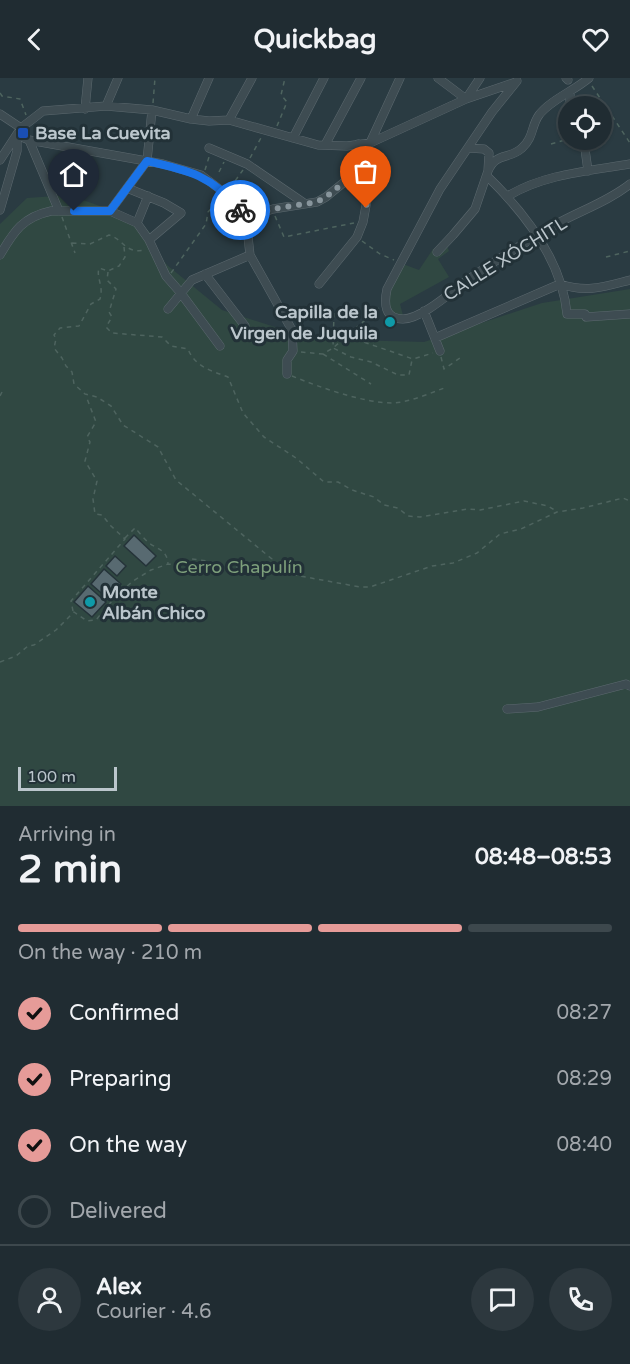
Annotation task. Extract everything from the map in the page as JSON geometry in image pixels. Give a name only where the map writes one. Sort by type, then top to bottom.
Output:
[{"type":"street","points":[[85,109],[88,78]]},
{"type":"street","points":[[106,106],[117,78]]},
{"type":"street","points":[[191,119],[208,78]]},
{"type":"street","points":[[229,120],[252,78]]},
{"type":"street","points":[[292,138],[324,78]]},
{"type":"street","points":[[325,145],[361,78]]},
{"type":"street","points":[[370,143],[400,78]]},
{"type":"street","points":[[438,78],[466,99]]},
{"type":"street","points":[[466,99],[480,78]]},
{"type":"street","points":[[437,252],[475,209],[492,163],[522,148],[530,139],[540,113],[588,79]]},
{"type":"street","points":[[0,159],[28,121],[43,111],[62,108],[85,109],[106,106],[152,110],[191,119],[229,120],[325,145],[358,144],[370,143],[466,99],[517,80]]},
{"type":"street","points":[[384,304],[387,290],[400,263],[440,189],[492,112],[517,80]]},
{"type":"street","points":[[110,211],[147,161],[152,110]]},
{"type":"street","points":[[0,114],[29,140],[59,211]]},
{"type":"street","points":[[0,210],[16,152],[19,131]]},
{"type":"street","points":[[29,140],[147,161],[201,175],[226,194],[246,218],[250,255],[292,330],[293,351],[287,360],[287,374]]},
{"type":"street","points":[[0,141],[10,144]]},
{"type":"street","points":[[319,284],[357,237],[363,222],[371,178],[370,161],[358,144]]},
{"type":"street","points":[[209,148],[247,164],[304,203]]},
{"type":"street","points":[[469,148],[484,149],[489,153],[488,173],[508,196],[553,260],[567,314],[585,314],[586,317],[630,314]]},
{"type":"street","points":[[585,150],[588,171]]},
{"type":"street","points":[[246,218],[273,209],[317,202],[370,161]]},
{"type":"street","points":[[508,196],[524,186],[546,179],[630,164]]},
{"type":"street","name":"CALLE XÓCHITL","points":[[384,304],[387,312],[394,318],[404,319],[424,311],[469,279],[537,237],[630,184]]},
{"type":"street","points":[[127,188],[181,213],[150,243]]},
{"type":"street","points":[[136,223],[148,196]]},
{"type":"street","points":[[0,255],[16,229],[27,219],[42,213],[59,211],[110,211],[136,223],[150,243],[167,278],[220,346]]},
{"type":"street","points":[[168,309],[192,280],[250,255]]},
{"type":"street","points":[[205,274],[245,326]]},
{"type":"street","points":[[435,338],[560,284],[587,290],[630,280]]},
{"type":"street","points":[[424,311],[440,351]]},
{"type":"street","points":[[507,709],[538,707],[629,685]]},
{"type":"path","points":[[152,110],[155,78]]},
{"type":"path","points":[[274,133],[287,102],[281,95],[285,78]]},
{"type":"path","points":[[588,79],[629,138],[630,143]]},
{"type":"path","points":[[0,93],[2,96],[20,99],[28,121]]},
{"type":"path","points":[[167,278],[206,224],[208,212],[226,194],[247,164],[265,130]]},
{"type":"path","points":[[551,144],[558,142]]},
{"type":"path","points":[[201,175],[210,160],[209,148]]},
{"type":"path","points":[[219,172],[228,156]]},
{"type":"path","points":[[273,209],[284,237],[363,222]]},
{"type":"path","points":[[59,211],[75,253]]},
{"type":"path","points":[[72,243],[90,244],[109,235],[114,236],[124,247],[138,252],[145,251],[150,243]]},
{"type":"path","points":[[357,237],[380,254],[400,263]]},
{"type":"path","points":[[124,247],[125,257],[119,266],[108,271],[99,268],[102,290],[100,299],[91,304],[79,326],[60,328],[54,335],[56,339],[54,348],[72,372],[74,384],[85,394],[96,422],[87,437],[90,442],[85,461],[97,481],[93,500],[95,514],[102,515],[125,539]]},
{"type":"path","points":[[606,257],[630,251]]},
{"type":"path","points":[[108,271],[107,280],[116,289],[109,312],[112,317],[106,327],[112,333],[162,337],[171,346],[189,349],[192,357],[210,372],[228,377],[243,413],[264,437],[296,458],[324,482],[338,482],[352,490],[374,496],[384,505],[398,508],[408,516],[468,509],[480,510],[524,501],[548,506],[557,512]]},
{"type":"path","points":[[323,354],[384,304]]},
{"type":"path","points":[[333,348],[334,313]]},
{"type":"path","points":[[339,341],[349,337],[413,359],[440,351],[444,369],[463,357]]},
{"type":"path","points":[[333,348],[398,375],[409,375],[413,359]]},
{"type":"path","points":[[293,351],[323,354],[371,384]]},
{"type":"path","points":[[287,374],[322,389],[393,403],[447,387]]},
{"type":"path","points":[[0,396],[4,387]]},
{"type":"path","points":[[85,394],[97,397],[111,406],[123,425],[158,447],[176,480],[272,560],[273,571]]},
{"type":"path","points":[[168,564],[168,558],[158,547],[148,542],[135,528],[70,601],[74,612],[87,621],[96,620],[117,595],[133,581],[151,570],[192,559],[223,566],[273,571],[370,587],[432,566],[453,563],[477,553],[500,534],[520,529],[557,512],[623,498],[630,501]]},
{"type":"path","points":[[0,662],[34,645],[56,630],[74,612]]},
{"type":"green space","name":"Cerro Chapulín","points":[[69,195],[125,215],[144,226],[152,235],[158,254],[167,265],[222,310],[312,339],[424,342],[542,303],[630,289],[630,806],[0,806],[0,224],[27,198]]},
{"type":"green space","points":[[447,246],[449,251],[438,259],[449,277],[400,304],[404,319],[387,312],[387,289],[400,263],[419,270],[433,249]]},
{"type":"building","points":[[134,535],[156,556],[146,566],[124,546]]},
{"type":"building","points":[[115,556],[126,566],[117,576],[106,566]]},
{"type":"building","points":[[104,569],[121,584],[108,599],[91,584]]},
{"type":"building","name":"Monte Albán Chico","points":[[88,586],[106,602],[92,617],[74,602]]},
{"type":"way so far","points":[[240,210],[246,218],[273,209],[317,202],[370,161],[371,178],[366,208]]},
{"type":"place","name":"Base La Cuevita","points":[[23,133]]},
{"type":"place","name":"Capilla de la Virgen de Juquila","points":[[390,322]]},
{"type":"place","name":"Monte Albán Chico","points":[[90,602]]},
{"type":"route","points":[[74,211],[110,211],[147,161],[201,175],[226,194],[240,210]]}]
